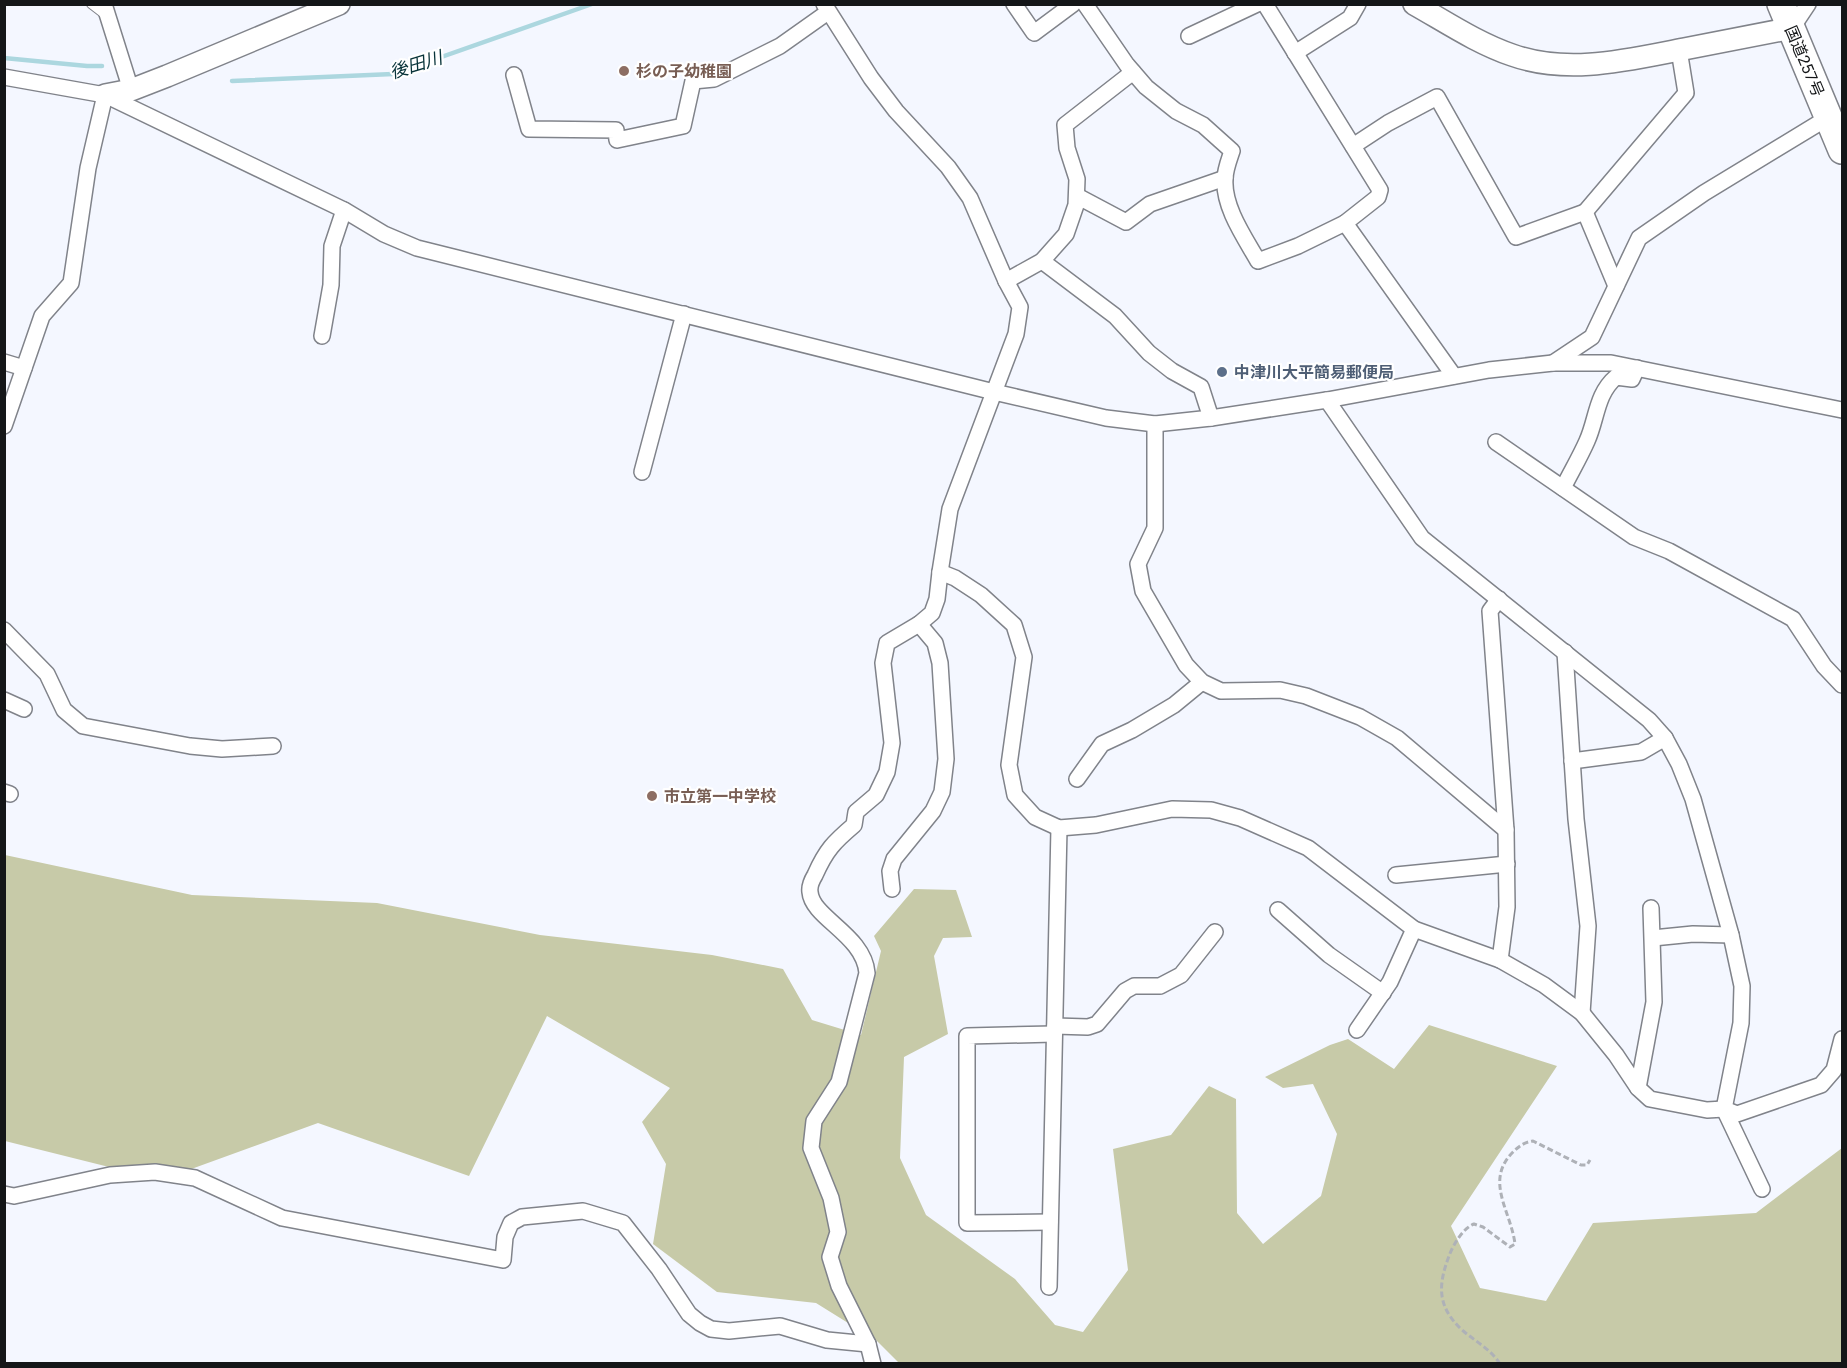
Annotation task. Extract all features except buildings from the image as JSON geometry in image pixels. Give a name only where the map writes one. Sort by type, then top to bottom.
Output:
[{"type":"highway","name":"国道257号","points":[[1787,16],[1842,150]]},
{"type":"street","points":[[105,95],[131,90],[339,4]]},
{"type":"street","points":[[1014,4],[1034,33],[1073,4]]},
{"type":"street","points":[[1085,4],[1146,87],[1168,105],[1203,125],[1232,152],[1224,178],[1226,192],[1236,224],[1258,261],[1298,246],[1345,223],[1378,197],[1380,190],[1265,4]]},
{"type":"street","points":[[1189,36],[1257,4]]},
{"type":"street","points":[[1295,53],[1350,18],[1358,4]]},
{"type":"street","points":[[1414,4],[1472,38],[1512,55],[1542,63],[1578,65],[1614,63],[1679,50],[1787,16],[1808,4]]},
{"type":"street","points":[[514,75],[529,129],[616,130],[617,140],[684,126],[693,81],[714,79],[780,46],[826,8],[877,86],[896,111],[948,167],[970,198],[1006,281],[1020,307],[1016,334],[950,509],[938,599],[932,613],[919,624],[887,643],[883,663],[892,743],[882,786],[876,795],[856,812],[854,825],[824,854],[809,888],[813,902],[856,946],[866,963],[867,973],[839,1082],[814,1121],[811,1148],[831,1198],[838,1232],[830,1257],[839,1286],[868,1344],[873,1364]]},
{"type":"street","points":[[106,11],[131,90]]},
{"type":"street","points":[[1353,146],[1388,123],[1437,97],[1516,237],[1585,212],[1686,93],[1679,50]]},
{"type":"street","points":[[1006,281],[1042,261],[1066,234],[1076,205],[1077,179],[1067,148],[1065,125],[1133,72]]},
{"type":"street","points":[[4,77],[105,95],[344,210],[384,234],[417,248],[1106,418],[1155,424],[1211,418],[1327,400],[1489,370],[1553,363],[1611,363],[1842,410]]},
{"type":"street","points":[[4,426],[42,316],[71,283],[88,168],[105,95]]},
{"type":"street","points":[[1553,363],[1592,337],[1639,238],[1704,194],[1829,117]]},
{"type":"street","points":[[1077,196],[1126,222],[1150,204],[1224,178]]},
{"type":"street","points":[[322,336],[331,285],[332,246],[344,210]]},
{"type":"street","points":[[1585,212],[1616,286]]},
{"type":"street","points":[[1345,223],[1454,376]]},
{"type":"street","points":[[1042,261],[1114,316],[1149,353],[1172,371],[1201,387],[1211,418]]},
{"type":"street","points":[[642,472],[684,314]]},
{"type":"street","points":[[4,362],[24,368]]},
{"type":"street","points":[[1563,488],[1587,440],[1600,396],[1607,384],[1616,377],[1632,379],[1637,368]]},
{"type":"street","points":[[1327,400],[1422,538],[1649,720],[1665,738],[1693,799],[1731,935],[1742,986],[1741,1023],[1724,1109],[1762,1189]]},
{"type":"street","points":[[1155,424],[1155,528],[1138,564],[1143,591],[1186,665],[1202,682],[1221,691],[1280,690],[1306,696],[1360,717],[1397,738],[1506,830]]},
{"type":"street","points":[[1496,442],[1634,537],[1668,551],[1793,619],[1824,666],[1842,685]]},
{"type":"street","points":[[940,572],[955,578],[981,595],[1014,625],[1024,657],[1009,765],[1015,795],[1035,817],[1059,828],[1096,825],[1172,809],[1211,810],[1240,818],[1308,848],[1414,929],[1500,960],[1544,985],[1582,1013],[1616,1055],[1638,1088],[1650,1099],[1707,1110],[1724,1109],[1737,1114],[1821,1085],[1834,1070],[1842,1040]]},
{"type":"street","points":[[1499,599],[1490,611],[1507,864],[1508,907],[1500,960]]},
{"type":"street","points":[[892,889],[891,871],[894,859],[933,811],[942,792],[946,759],[940,663],[935,643],[919,624]]},
{"type":"street","points":[[4,630],[47,674],[64,710],[83,726],[190,746],[222,749],[273,746]]},
{"type":"street","points":[[1565,652],[1572,761],[1588,926],[1582,1013]]},
{"type":"street","points":[[1077,779],[1102,744],[1132,730],[1174,705],[1202,682]]},
{"type":"street","points":[[4,700],[24,710]]},
{"type":"street","points":[[1572,761],[1641,752],[1665,738]]},
{"type":"street","points":[[1048,1287],[1059,828]]},
{"type":"street","points":[[1396,875],[1507,864]]},
{"type":"street","points":[[1638,1088],[1654,1002],[1651,908]]},
{"type":"street","points":[[1278,910],[1329,955],[1383,993]]},
{"type":"street","points":[[1357,1030],[1390,982],[1414,929]]},
{"type":"street","points":[[1050,1222],[967,1223],[967,1036],[1088,1027],[1097,1024],[1125,990],[1134,986],[1160,986],[1180,975],[1215,932]]},
{"type":"street","points":[[1653,938],[1693,934],[1731,935]]},
{"type":"street","points":[[4,1194],[14,1196],[110,1175],[155,1172],[195,1178],[282,1218],[503,1260],[505,1237],[511,1222],[522,1216],[583,1211],[622,1223],[659,1269],[689,1314],[711,1329],[729,1331],[780,1326],[827,1340],[868,1344]]},
{"type":"lane","points":[[91,4],[106,11]]},
{"type":"path","points":[[1500,1364],[1485,1347],[1461,1329],[1443,1302],[1440,1287],[1450,1252],[1461,1235],[1474,1224],[1483,1227],[1510,1246],[1515,1244],[1499,1180],[1500,1170],[1509,1156],[1527,1141],[1541,1144],[1581,1165],[1587,1165],[1590,1160]]},
{"type":"green space","points":[[5,855],[192,895],[377,903],[540,935],[712,955],[783,969],[812,1020],[861,1035],[881,951],[874,936],[914,889],[956,890],[972,937],[943,938],[934,956],[948,1034],[904,1057],[900,1158],[926,1215],[1015,1279],[1055,1325],[1083,1332],[1128,1270],[1113,1149],[1171,1135],[1209,1086],[1236,1099],[1237,1213],[1263,1244],[1321,1196],[1337,1134],[1313,1084],[1283,1088],[1265,1077],[1330,1045],[1348,1039],[1394,1069],[1429,1025],[1557,1066],[1451,1226],[1480,1288],[1546,1301],[1593,1223],[1756,1213],[1842,1148],[1842,1363],[899,1363],[877,1341],[816,1303],[717,1292],[653,1244],[666,1164],[642,1122],[670,1088],[547,1016],[469,1176],[318,1123],[161,1180],[5,1141]]},
{"type":"waterway","name":"後田川","points":[[232,81],[393,74],[592,4]]},
{"type":"waterway","name":"後田川","points":[[4,58],[102,66]]},
{"type":"place","name":"杉の子幼稚園","points":[[624,71]]},
{"type":"place","name":"中津川大平簡易郵便局","points":[[1222,372]]},
{"type":"place","name":"市立第一中学校","points":[[652,796]]}]
